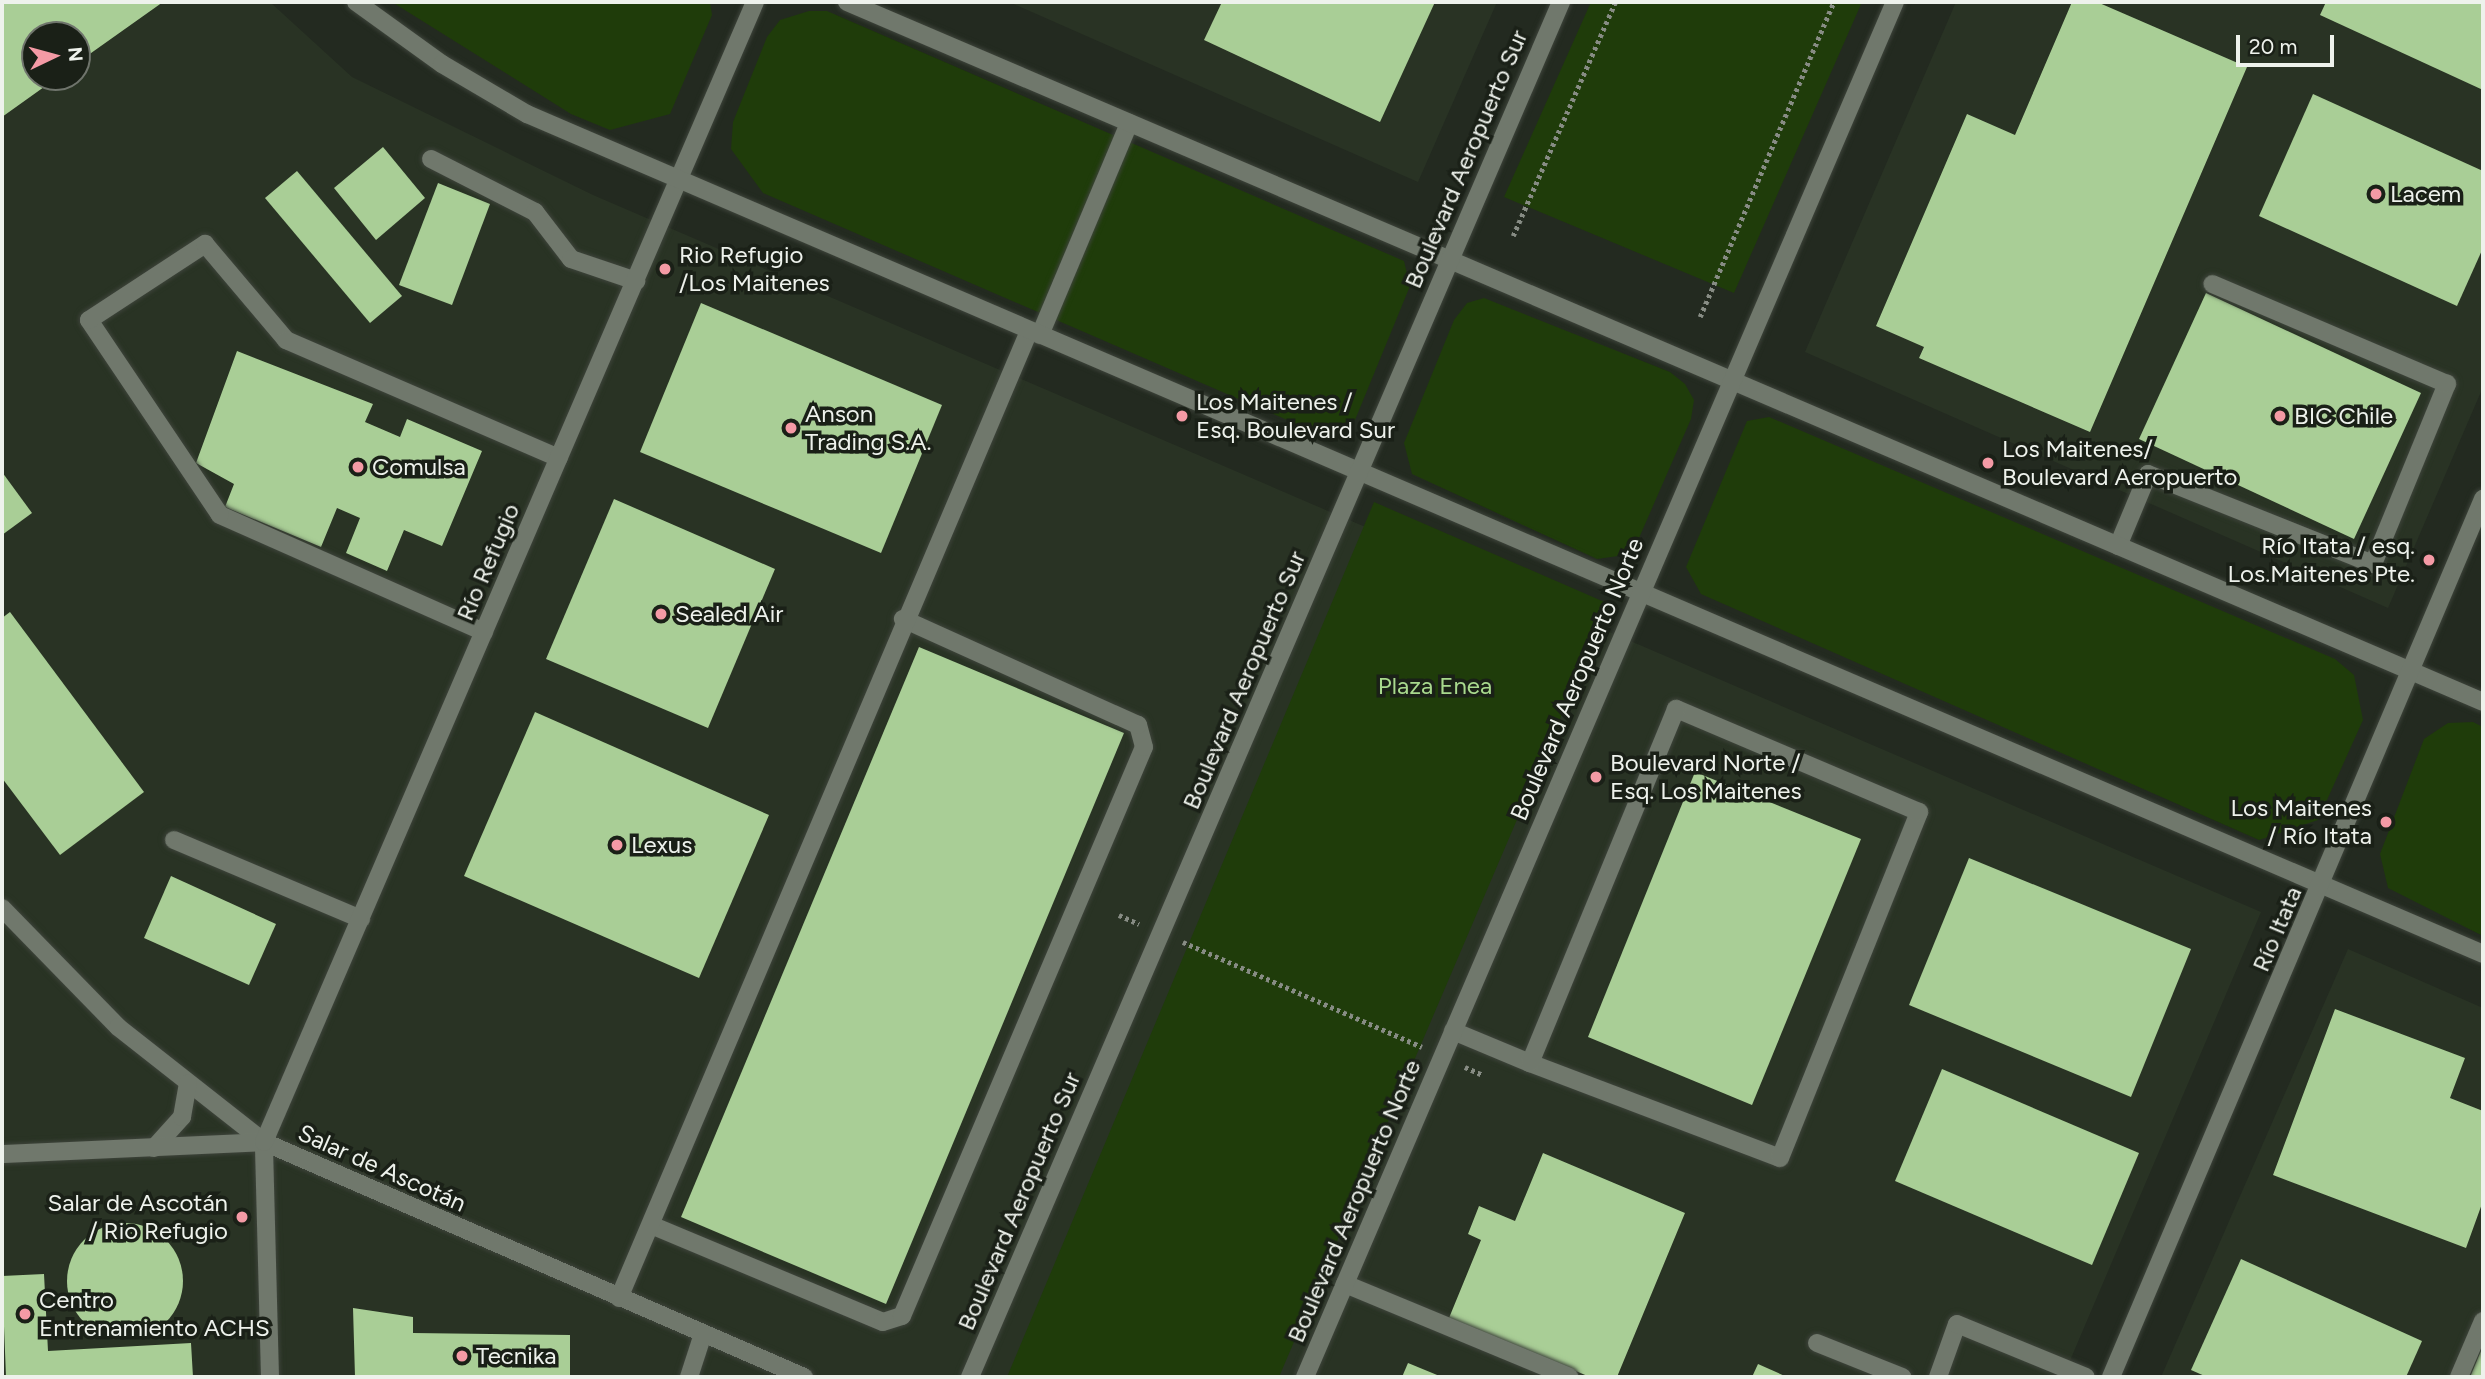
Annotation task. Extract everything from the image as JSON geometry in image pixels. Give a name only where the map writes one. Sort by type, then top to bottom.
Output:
[{"type":"street","points":[[356,2],[527,114],[1360,473],[1641,590],[2483,954]]},
{"type":"street","name":"Río Refugio","points":[[264,1142],[755,2]]},
{"type":"street","points":[[847,2],[2483,702]]},
{"type":"street","name":"Boulevard Aeropuerto Sur","points":[[970,1377],[1561,2]]},
{"type":"street","name":"Boulevard Aeropuerto Norte","points":[[1305,1377],[1895,2]]},
{"type":"street","points":[[619,1298],[903,619],[1129,123]]},
{"type":"street","points":[[431,159],[535,212],[572,259],[636,281]]},
{"type":"street","points":[[484,632],[220,515],[89,320],[205,244],[286,340],[559,458]]},
{"type":"street","points":[[2119,546],[2148,474],[2373,564],[2447,384],[2212,284]]},
{"type":"street","name":"Río Itata","points":[[2111,1377],[2323,885],[2483,499]]},
{"type":"street","points":[[650,1225],[883,1322],[902,1316],[1144,747],[1138,725],[903,619]]},
{"type":"street","points":[[1453,1031],[1530,1063],[1780,1158],[1919,811],[1676,709],[1530,1063]]},
{"type":"street","points":[[174,840],[360,919]]},
{"type":"street","name":"Salar de Ascotán","points":[[2,908],[78,990],[188,1084],[264,1142],[804,1377]]},
{"type":"street","points":[[154,1148],[182,1117],[188,1084]]},
{"type":"street","points":[[2,1154],[264,1142],[270,1377]]},
{"type":"street","points":[[1345,1284],[1569,1377]]},
{"type":"street","points":[[2459,1377],[2483,1321]]},
{"type":"street","points":[[1938,1377],[1957,1324],[2086,1377]]},
{"type":"street","points":[[689,1377],[703,1334]]},
{"type":"street","points":[[1817,1343],[1902,1377]]},
{"type":"path","points":[[1513,236],[1615,2]]},
{"type":"path","points":[[1700,317],[1834,2]]},
{"type":"path","points":[[1119,915],[1380,1029]]},
{"type":"shaded area","points":[[2,2],[270,2],[352,77],[593,195],[2261,912],[2063,1377],[2,1377]]},
{"type":"shaded area","points":[[1009,2],[1497,2],[1418,182]]},
{"type":"shaded area","points":[[1956,2],[2483,2],[2483,387],[2388,608],[1805,352]]},
{"type":"shaded area","points":[[2348,949],[2483,1008],[2483,1377],[2161,1377]]},
{"type":"green space","points":[[392,2],[710,2],[712,15],[670,114],[610,130],[571,114]]},
{"type":"green space","points":[[1591,2],[1862,2],[1734,293],[1504,197]]},
{"type":"green space","points":[[809,11],[827,11],[1404,261],[1410,286],[1355,420],[1324,436],[763,193],[731,149],[733,122],[767,37],[780,20]]},
{"type":"green space","points":[[1484,298],[1670,372],[1685,384],[1694,400],[1691,419],[1632,554],[1597,559],[1412,474],[1404,443],[1454,320],[1467,303]]},
{"type":"green space","points":[[1769,417],[2335,659],[2354,675],[2363,720],[2318,820],[2259,840],[1701,594],[1686,567],[1747,421]]},
{"type":"green space","name":"Plaza Enea","points":[[1374,502],[1609,604],[1279,1377],[1007,1377]]},
{"type":"green space","points":[[2473,722],[2483,727],[2483,936],[2388,888],[2380,854],[2424,739],[2448,723]]},
{"type":"building","points":[[2,2],[163,2],[91,53],[91,21],[21,21],[21,91],[38,91],[2,117]]},
{"type":"building","points":[[1222,2],[1435,2],[1380,122],[1204,40]]},
{"type":"building","points":[[2072,2],[2097,2],[2247,67],[2090,432],[1919,358],[1924,347],[1876,326],[1967,114],[2015,135]]},
{"type":"building","points":[[2326,2],[2483,2],[2483,90],[2320,15]]},
{"type":"building","name":"Lacem","points":[[2313,94],[2483,171],[2483,248],[2457,306],[2259,216]]},
{"type":"building","points":[[383,147],[425,198],[376,240],[334,188]]},
{"type":"building","points":[[297,171],[402,296],[370,323],[265,198]]},
{"type":"building","points":[[438,183],[490,204],[452,305],[399,285]]},
{"type":"building","name":"BIC Chile","points":[[2206,293],[2421,393],[2354,539],[2139,439]]},
{"type":"building","name":"Anson Trading S.A.","points":[[701,303],[942,405],[881,553],[640,452]]},
{"type":"building","name":"Comulsa","points":[[237,351],[373,404],[365,422],[400,437],[407,419],[482,451],[442,546],[404,530],[387,571],[346,553],[360,518],[337,508],[321,547],[225,507],[234,484],[196,463]]},
{"type":"building","points":[[2,472],[32,513],[2,535]]},
{"type":"building","name":"Sealed Air","points":[[614,499],[775,569],[708,728],[546,659]]},
{"type":"building","points":[[10,612],[144,792],[60,855],[2,778],[2,618]]},
{"type":"building","points":[[919,647],[1124,733],[886,1304],[681,1217]]},
{"type":"building","name":"Lexus","points":[[535,712],[769,815],[699,978],[464,876]]},
{"type":"building","points":[[1695,772],[1861,839],[1752,1105],[1588,1037]]},
{"type":"building","points":[[1969,858],[2191,949],[2131,1097],[1909,1005]]},
{"type":"building","points":[[171,876],[276,924],[249,985],[144,938]]},
{"type":"building","points":[[2335,1009],[2465,1058],[2450,1098],[2483,1111],[2483,1201],[2466,1248],[2273,1175]]},
{"type":"building","points":[[1942,1069],[2139,1153],[2092,1265],[1895,1181]]},
{"type":"building","points":[[1543,1153],[1685,1213],[1617,1377],[1590,1377],[1449,1318],[1481,1240],[1468,1234],[1479,1206],[1515,1221]]},
{"type":"building","points":[[125,1223],[147,1227],[166,1240],[179,1259],[183,1281],[179,1303],[166,1322],[147,1335],[125,1339],[103,1335],[84,1322],[71,1303],[67,1281],[71,1259],[84,1240],[103,1227]]},
{"type":"building","points":[[2241,1259],[2422,1341],[2406,1377],[2207,1377],[2191,1370]]},
{"type":"building","name":"Centro Entrenamiento ACHS","points":[[44,1274],[48,1351],[191,1343],[193,1377],[6,1377],[2,1276]]},
{"type":"building","name":"Tecnika","points":[[353,1308],[413,1317],[413,1333],[570,1335],[570,1377],[355,1377]]},
{"type":"building","points":[[2483,1346],[2483,1377],[2470,1377]]},
{"type":"building","points":[[1408,1363],[1442,1377],[1402,1377]]},
{"type":"building","points":[[1758,1364],[1787,1377],[1752,1377]]},
{"type":"place","name":"Lacem","points":[[2376,194]]},
{"type":"place","name":"Rio Refugio /Los Maitenes","points":[[665,269]]},
{"type":"place","name":"Los Maitenes / Esq. Boulevard Sur","points":[[1182,416]]},
{"type":"place","name":"BIC Chile","points":[[2280,416]]},
{"type":"place","name":"Anson Trading S.A.","points":[[791,428]]},
{"type":"place","name":"Los Maitenes/ Boulevard Aeropuerto","points":[[1988,463]]},
{"type":"place","name":"Comulsa","points":[[358,467]]},
{"type":"place","name":"Río Itata / esq. Los.Maitenes Pte.","points":[[2429,560]]},
{"type":"place","name":"Sealed Air","points":[[661,614]]},
{"type":"place","name":"Boulevard Norte / Esq. Los Maitenes","points":[[1596,777]]},
{"type":"place","name":"Los Maitenes / Río Itata","points":[[2386,822]]},
{"type":"place","name":"Lexus","points":[[617,845]]},
{"type":"place","name":"Salar de Ascotán / Rio Refugio","points":[[242,1217]]},
{"type":"place","name":"Centro Entrenamiento ACHS","points":[[25,1314]]},
{"type":"place","name":"Tecnika","points":[[462,1356]]}]
